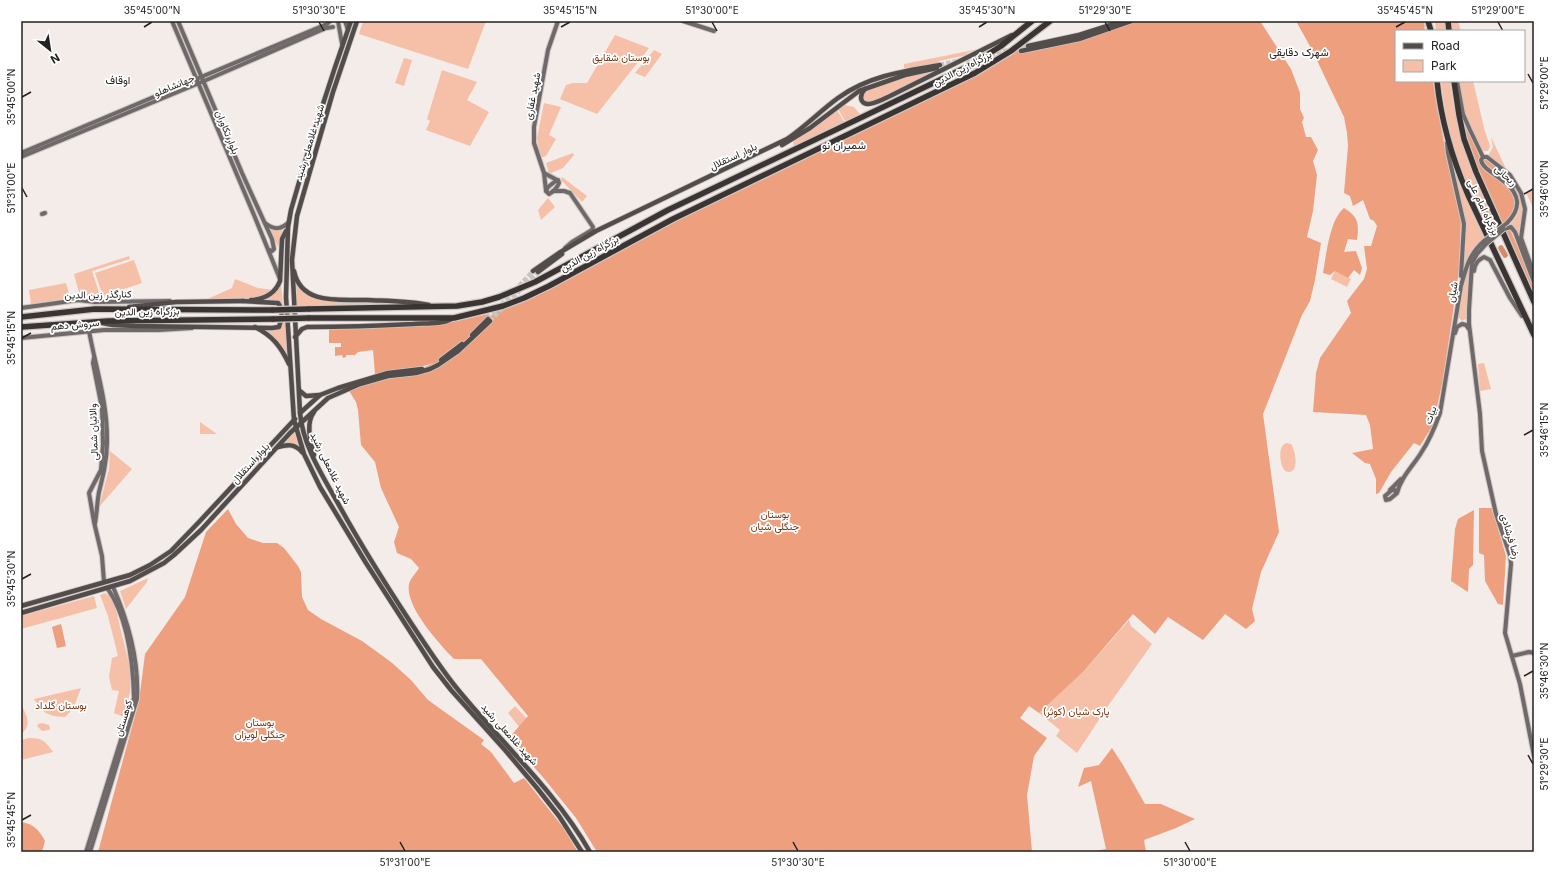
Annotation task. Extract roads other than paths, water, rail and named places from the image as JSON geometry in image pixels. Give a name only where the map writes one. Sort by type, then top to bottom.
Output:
[{"type":"highway","name":"بزرگراه زین الدین","points":[[21,317],[95,309],[273,310],[436,307],[457,306],[482,302],[514,292],[668,210],[971,65],[1001,46],[1032,21]]},
{"type":"highway","name":"بزرگراه زین الدین","points":[[21,327],[98,322],[308,318],[454,318],[485,312],[524,298],[673,218],[975,73],[1011,51],[1050,21]]},
{"type":"highway","name":"بزرگراه امام علی","points":[[1437,82],[1446,136],[1468,196],[1534,335]]},
{"type":"highway","name":"بزرگراه امام علی","points":[[1456,82],[1459,115],[1464,139],[1476,172],[1534,302]]},
{"type":"main road","name":"بلوار تکاوران","points":[[172,21],[264,222],[274,248],[273,251],[269,250]]},
{"type":"main road","name":"بلوار تکاوران","points":[[178,21],[280,281]]},
{"type":"main road","name":"جهانشاهلو","points":[[21,157],[200,80],[331,21]]},
{"type":"main road","points":[[331,21],[334,24],[333,27],[341,33]]},
{"type":"main road","points":[[338,21],[342,44]]},
{"type":"main road","points":[[345,21],[348,30],[353,34]]},
{"type":"main road","name":"شهید غلامعلی رشید","points":[[351,21],[342,44],[299,183],[288,227],[286,279],[294,420],[304,454],[320,487],[366,563],[433,667],[451,690],[537,788],[562,820],[582,852]]},
{"type":"main road","name":"شهید غلامعلی رشید","points":[[357,21],[301,196],[297,216],[292,260],[300,390],[300,413],[307,444],[314,460],[367,555],[438,664],[469,702],[542,784],[574,825],[590,852]]},
{"type":"main road","name":"شهید غفاری","points":[[546,191],[544,173],[534,143],[534,127],[548,50],[558,21]]},
{"type":"main road","points":[[683,21],[714,31]]},
{"type":"main road","points":[[1028,46],[1079,35],[1123,21]]},
{"type":"main road","points":[[1021,51],[1078,39],[1130,21]]},
{"type":"main road","name":"جهانشاهلو","points":[[21,154],[326,28],[333,27]]},
{"type":"main road","points":[[868,87],[861,94],[863,102],[867,104],[890,96],[1019,32]]},
{"type":"main road","name":"بلوار استقلال","points":[[868,87],[854,94],[818,119],[770,148],[596,231],[564,249],[536,272],[576,245],[800,135],[818,119],[839,97],[866,82],[885,75],[939,66],[868,87]]},
{"type":"main road","points":[[885,75],[889,78],[886,81]]},
{"type":"main road","points":[[1456,82],[1465,118],[1484,157]]},
{"type":"main road","points":[[1446,136],[1448,153],[1464,224],[1461,286]]},
{"type":"main road","name":"ریحانی","points":[[1485,243],[1507,223],[1516,210],[1517,202],[1515,194],[1507,183],[1483,165],[1481,160],[1484,157],[1487,157],[1510,175],[1521,193],[1524,209],[1521,238],[1534,274]]},
{"type":"main road","points":[[1470,291],[1472,264],[1477,254],[1485,243],[1504,229],[1515,217],[1519,206],[1515,189],[1497,165]]},
{"type":"main road","points":[[544,173],[558,180],[559,183],[553,191]]},
{"type":"main road","points":[[556,180],[548,187],[546,191],[549,194],[553,191],[564,191],[570,193],[593,226],[592,230],[572,242],[564,249]]},
{"type":"main road","points":[[264,222],[268,226],[277,229],[282,228],[289,222]]},
{"type":"main road","points":[[122,309],[176,302],[242,301],[260,299],[275,290],[280,281],[282,239],[288,227]]},
{"type":"main road","points":[[1504,229],[1511,227],[1515,232],[1534,282]]},
{"type":"main road","name":"شیان","points":[[1450,353],[1461,286],[1469,258],[1474,250],[1485,243]]},
{"type":"main road","points":[[1470,291],[1476,263],[1484,258],[1490,260],[1510,298],[1530,327]]},
{"type":"main road","points":[[292,260],[295,274],[300,284],[310,293],[319,298],[330,300],[366,300],[418,303],[436,307]]},
{"type":"main road","name":"رضا فرشادی","points":[[1470,291],[1469,319],[1480,414],[1482,451],[1496,514],[1510,555],[1511,564],[1505,633],[1520,684],[1534,756]]},
{"type":"main road","name":"کنارگذر زین الدین","points":[[21,308],[78,300],[95,302],[176,302]]},
{"type":"main road","points":[[98,322],[113,325],[279,327],[281,315],[280,305],[275,302],[251,303],[242,301]]},
{"type":"main road","points":[[296,337],[302,329],[307,327],[373,326],[448,321],[454,318]]},
{"type":"main road","points":[[1456,318],[1457,322],[1466,325],[1470,332]]},
{"type":"main road","points":[[1450,353],[1456,329],[1469,319]]},
{"type":"main road","name":"بلوار استقلال","points":[[21,606],[130,575],[150,564],[171,551],[300,413],[320,396],[358,381],[388,373],[428,367],[453,352],[489,320],[457,352],[438,365],[424,372],[388,376],[360,384],[328,398],[276,447],[201,530],[174,555],[147,573],[110,588],[21,613]]},
{"type":"main road","points":[[288,321],[302,329]]},
{"type":"main road","name":"سروش دهم","points":[[21,338],[111,329],[187,329],[203,326]]},
{"type":"main road","points":[[255,327],[270,336],[277,343],[290,366]]},
{"type":"main road","name":"والائیان شمالی","points":[[89,331],[103,395],[105,445],[105,470],[99,496],[95,527]]},
{"type":"main road","name":"بیات","points":[[1397,493],[1406,475],[1421,453],[1440,413],[1450,353]]},
{"type":"main road","points":[[300,390],[306,396],[320,396]]},
{"type":"main road","points":[[314,460],[309,425],[311,416],[320,404]]},
{"type":"main road","name":"والائیان شمالی","points":[[105,445],[101,470],[98,479],[91,488],[89,496],[107,581]]},
{"type":"main road","points":[[276,447],[291,445],[298,448],[304,454]]},
{"type":"main road","name":"بیات","points":[[1388,492],[1406,475]]},
{"type":"main road","points":[[91,488],[97,488],[100,491]]},
{"type":"main road","points":[[1393,490],[1397,493],[1390,500],[1386,500],[1384,496],[1388,492],[1393,490]]},
{"type":"main road","points":[[89,496],[99,496]]},
{"type":"main road","points":[[107,581],[110,588]]},
{"type":"main road","name":"کوهستان","points":[[90,852],[138,699],[138,680],[123,615],[110,588]]},
{"type":"main road","name":"کوهستان","points":[[86,852],[134,698],[131,657],[123,615]]},
{"type":"main road","points":[[1512,656],[1529,652],[1534,653]]},
{"type":"waterway","points":[[1485,212],[1493,230]]},
{"type":"waterway","points":[[1501,248],[1505,255]]},
{"type":"tunnel","points":[[965,60],[1028,46]]},
{"type":"tunnel","points":[[940,65],[957,61]]},
{"type":"tunnel","points":[[488,319],[533,271]]},
{"type":"tunnel","points":[[490,321],[538,272]]},
{"type":"district","name":"شهرک دقایقی","points":[[1299,52]]},
{"type":"district","name":"اوقاف","points":[[118,80]]},
{"type":"district","name":"شمیران نو","points":[[844,145]]},
{"type":"park label","name":"بوستان شقایق","points":[[621,57]]},
{"type":"park label","name":"بوستان جنگلی شیان","points":[[775,520]]},
{"type":"park label","name":"بوستان گلداد","points":[[61,705]]},
{"type":"park label","name":"پارک شیان (کوثر)","points":[[1076,711]]},
{"type":"park label","name":"بوستان جنگلی لویزان","points":[[260,728]]}]
